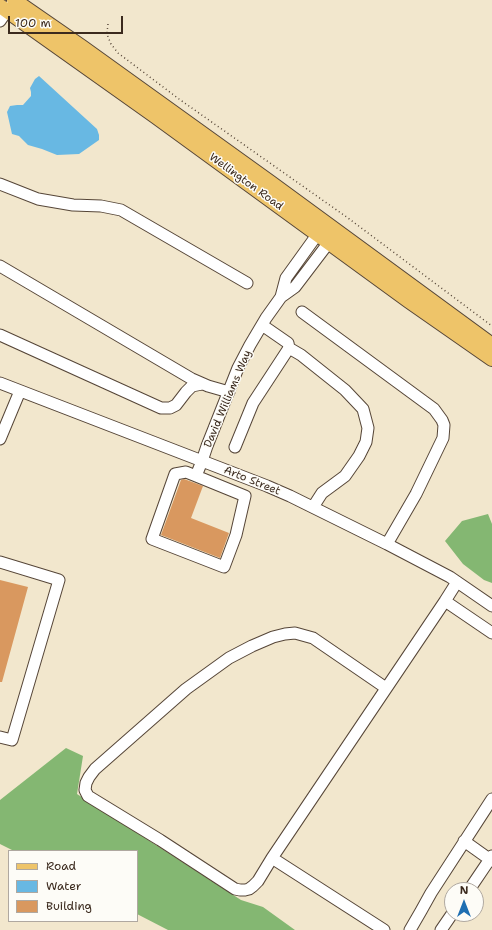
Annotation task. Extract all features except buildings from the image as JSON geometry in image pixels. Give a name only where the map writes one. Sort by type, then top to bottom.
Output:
[{"type":"main road","name":"Wellington Road","points":[[9,7],[125,94],[492,345]]},
{"type":"main road","name":"Wellington Road","points":[[333,237],[418,308],[492,359]]},
{"type":"street","points":[[0,184],[38,199],[72,205],[101,206],[121,210],[247,283]]},
{"type":"street","name":"David Williams Way","points":[[196,476],[238,368],[262,326],[281,297],[286,278],[321,228]]},
{"type":"street","name":"David Williams Way","points":[[281,297],[295,287],[333,237]]},
{"type":"street","points":[[0,266],[192,379],[202,384],[229,392]]},
{"type":"street","points":[[302,312],[434,409],[444,425],[443,438],[416,494],[387,544]]},
{"type":"street","points":[[235,447],[253,403],[288,348],[288,343],[262,326]]},
{"type":"street","points":[[0,335],[161,408],[170,408],[176,405],[192,386],[202,384]]},
{"type":"street","points":[[288,348],[301,356],[345,390],[363,409],[368,428],[366,442],[359,456],[345,476],[322,493],[313,507]]},
{"type":"street","name":"Arto Street","points":[[0,383],[267,486],[387,544],[457,582],[492,606]]},
{"type":"street","points":[[0,439],[20,391]]},
{"type":"street","points":[[245,496],[186,472],[175,474],[152,539],[224,567],[236,535],[245,496],[251,480]]},
{"type":"street","points":[[0,562],[59,580],[12,740],[0,737]]},
{"type":"street","points":[[386,688],[313,638],[295,633],[273,637],[229,658],[186,689],[88,776],[85,790],[88,796],[160,840],[235,889],[245,890],[253,886],[258,881],[457,582]]},
{"type":"street","points":[[445,601],[492,633]]},
{"type":"street","points":[[410,930],[430,893],[492,799]]},
{"type":"street","points":[[464,842],[491,859],[475,882]]},
{"type":"street","points":[[272,858],[384,930]]},
{"type":"path","points":[[108,24],[108,37],[118,53],[179,99],[354,223],[492,326]]},
{"type":"green space","points":[[488,514],[492,524],[492,583],[484,580],[463,564],[445,541],[462,521]]},
{"type":"green space","points":[[66,748],[83,756],[77,794],[241,900],[263,907],[295,930],[168,930],[138,915],[138,850],[12,850],[0,844],[0,800]]},
{"type":"water","points":[[39,76],[97,129],[99,140],[79,154],[57,155],[28,145],[19,136],[12,134],[7,112],[10,106],[23,105],[31,96],[30,88],[35,79]]}]
